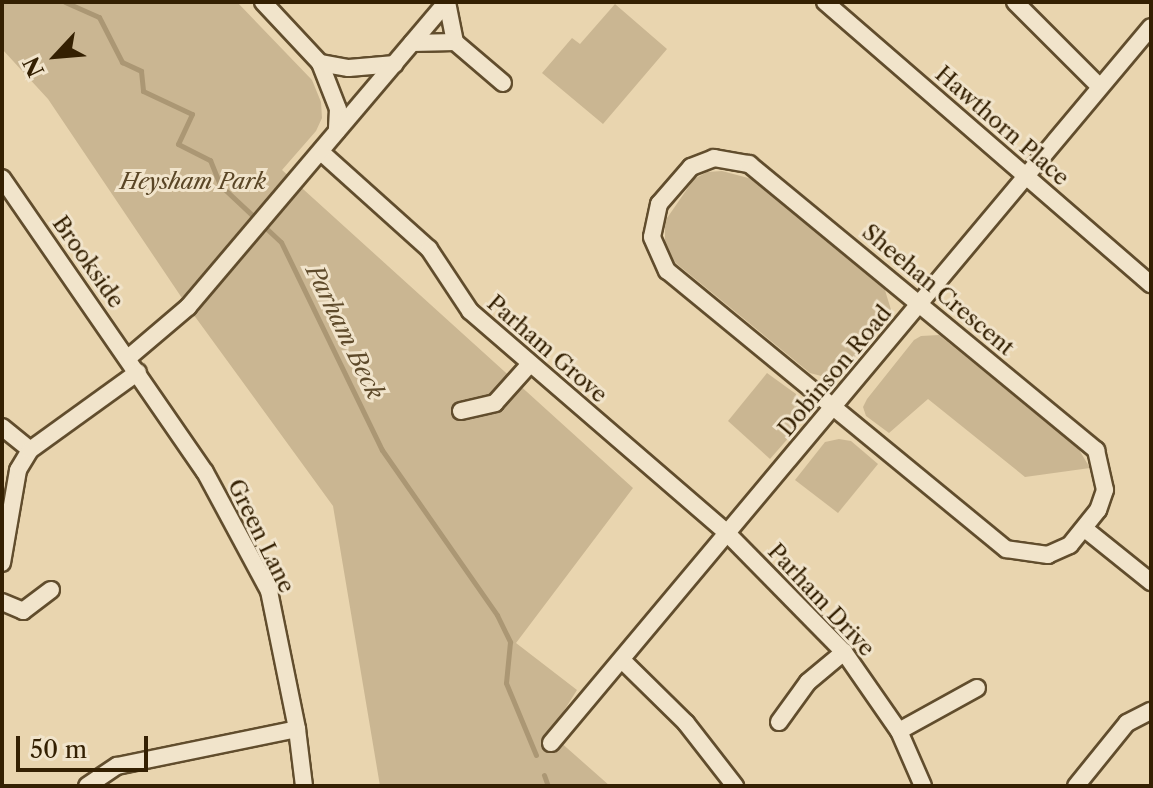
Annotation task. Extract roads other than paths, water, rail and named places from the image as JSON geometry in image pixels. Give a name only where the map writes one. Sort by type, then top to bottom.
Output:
[{"type":"street","points":[[263,2],[320,63],[338,109],[337,131]]},
{"type":"street","points":[[447,2],[455,42],[503,83]]},
{"type":"street","points":[[2,563],[18,470],[30,450],[133,365],[188,307],[447,2]]},
{"type":"street","name":"Hawthorn Place","points":[[825,2],[1151,284]]},
{"type":"street","points":[[1015,2],[1099,86]]},
{"type":"street","name":"Dobinson Road","points":[[551,743],[1151,27]]},
{"type":"street","points":[[412,43],[455,42]]},
{"type":"street","points":[[320,63],[349,68],[395,64]]},
{"type":"street","name":"Parham Grove","points":[[321,152],[429,249],[470,311],[727,533]]},
{"type":"street","name":"Sheehan Crescent","points":[[714,158],[749,164],[921,304],[1096,450],[1105,490],[1085,529],[1070,545],[1048,555],[1006,549],[667,271],[652,237],[659,204],[691,167],[714,158]]},
{"type":"street","name":"Brookside","points":[[2,178],[133,365]]},
{"type":"street","name":"Green Lane","points":[[133,365],[205,472],[269,591],[297,729],[304,786]]},
{"type":"street","points":[[461,411],[495,403],[529,365]]},
{"type":"street","points":[[2,427],[30,450]]},
{"type":"street","points":[[1085,529],[1151,582]]},
{"type":"street","name":"Parham Drive","points":[[727,533],[844,652],[899,731],[923,786]]},
{"type":"street","points":[[2,602],[23,611],[51,590]]},
{"type":"street","points":[[779,722],[808,682],[844,652]]},
{"type":"street","points":[[622,660],[686,723],[735,786]]},
{"type":"street","points":[[899,731],[977,688]]},
{"type":"street","points":[[1076,786],[1127,723],[1151,711]]},
{"type":"street","points":[[87,786],[117,766],[297,729]]},
{"type":"waterway","name":"Parham Beck","points":[[65,2],[99,17],[122,62],[141,71],[143,91],[192,114],[178,144],[210,160],[220,185],[281,242],[382,450],[497,615],[510,642],[506,683],[536,755]]},
{"type":"waterway","name":"Parham Beck","points":[[544,775],[548,786]]},
{"type":"park label","name":"Heysham Park","points":[[193,182]]}]
